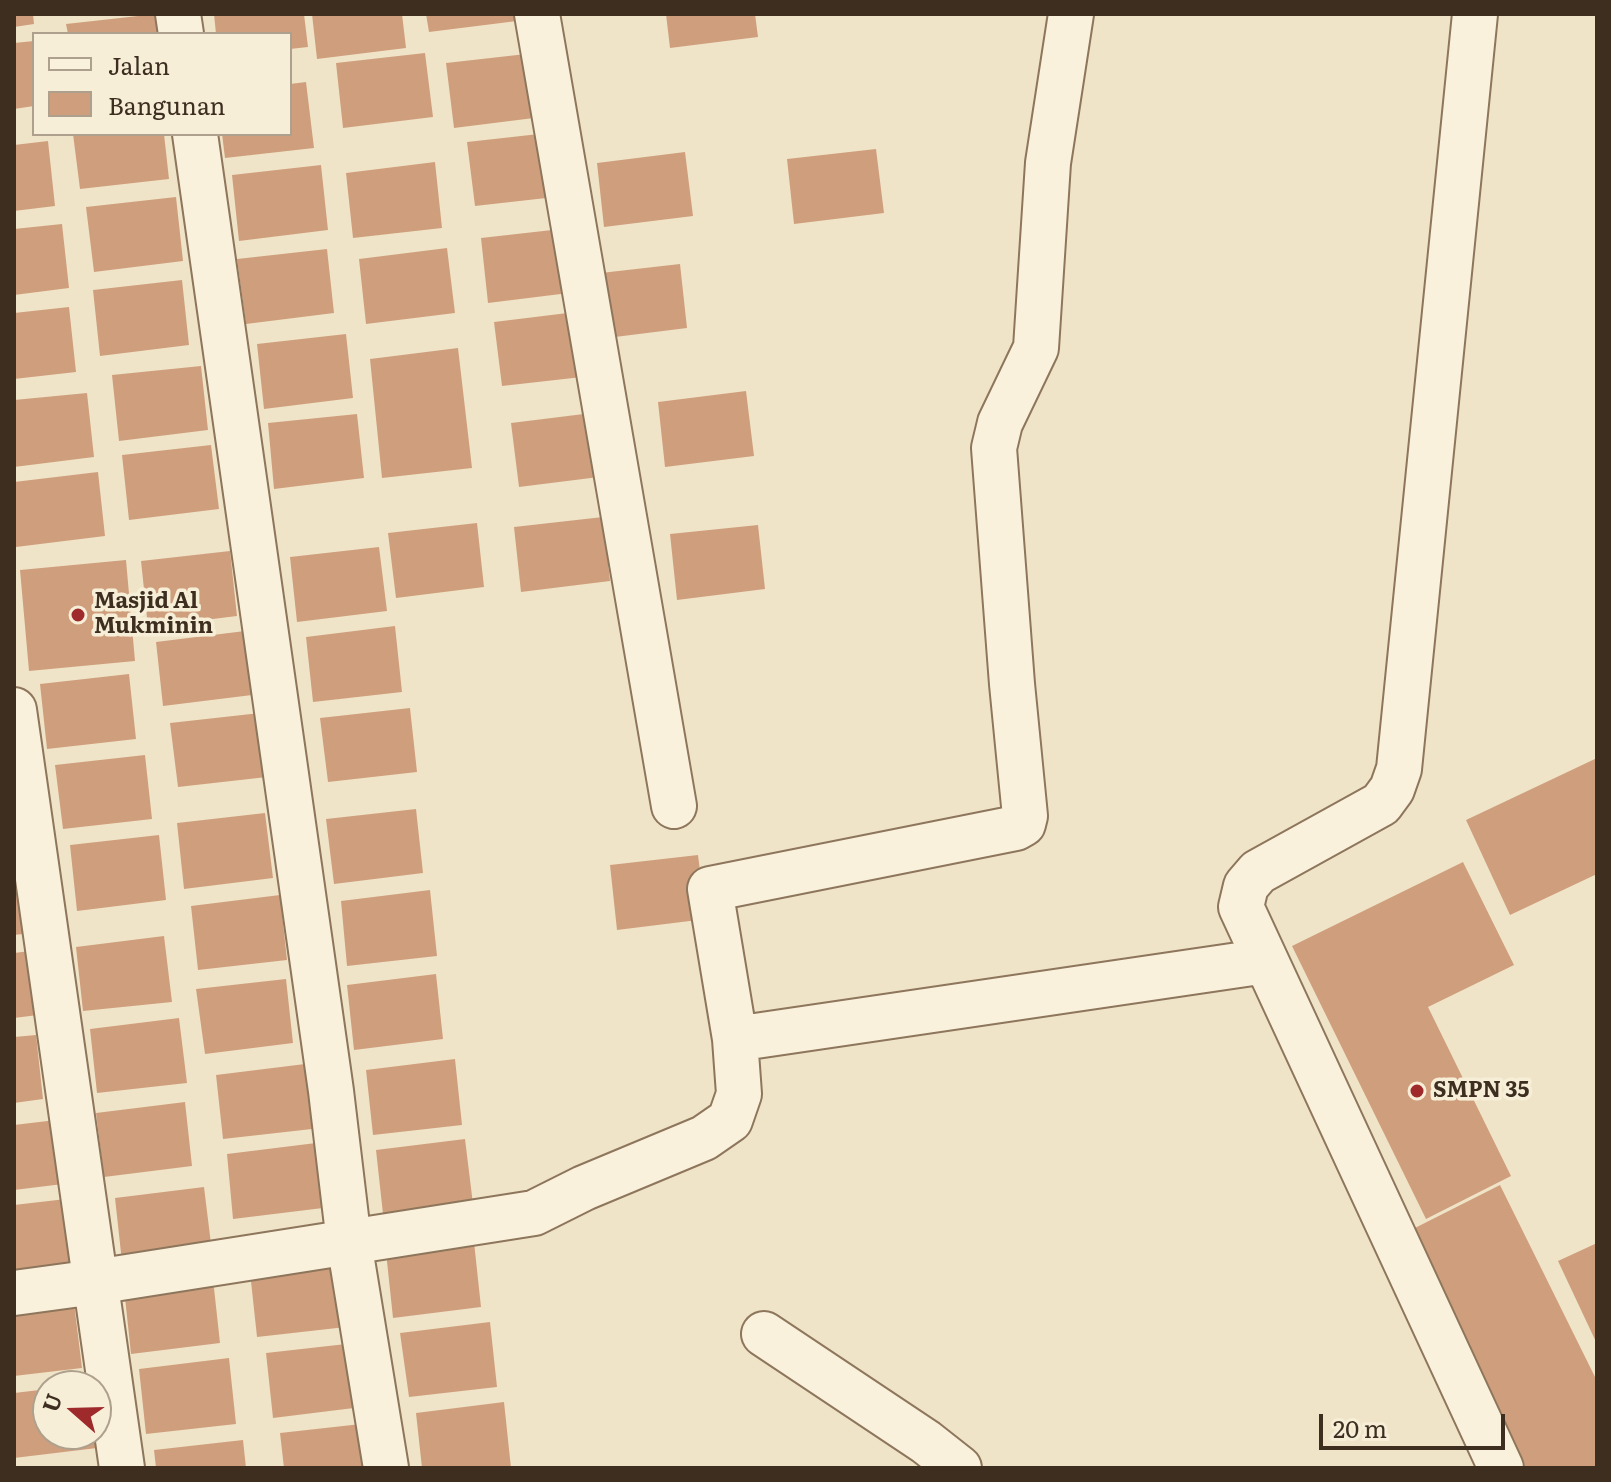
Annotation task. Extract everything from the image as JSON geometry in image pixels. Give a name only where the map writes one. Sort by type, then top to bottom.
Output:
[{"type":"street","points":[[537,14],[674,806]]},
{"type":"street","points":[[14,1293],[534,1213],[584,1188],[704,1138],[730,1120],[739,1094],[735,1039],[710,889],[1016,828],[1023,824],[1025,816],[994,448],[1000,423],[1036,348],[1048,163],[1071,14]]},
{"type":"street","points":[[1475,14],[1399,769],[1392,789],[1381,804],[1258,872],[1246,886],[1241,907],[1501,1468]]},
{"type":"street","points":[[195,136],[331,1091],[349,1242],[386,1468]]},
{"type":"street","points":[[14,710],[122,1468]]},
{"type":"street","points":[[735,1039],[1266,961]]},
{"type":"street","points":[[764,1334],[926,1442],[959,1468]]},
{"type":"building","points":[[14,14],[33,14],[34,24],[14,27]]},
{"type":"building","points":[[156,14],[158,32],[68,32],[66,24]]},
{"type":"building","points":[[214,14],[304,14],[308,47],[292,49],[292,32],[216,32]]},
{"type":"building","points":[[312,14],[402,14],[406,48],[317,59]]},
{"type":"building","points":[[426,14],[516,14],[517,21],[429,32]]},
{"type":"building","points":[[666,14],[755,14],[758,37],[670,48]]},
{"type":"building","points":[[32,41],[32,106],[14,109],[14,43]]},
{"type":"building","points":[[425,53],[433,117],[343,128],[336,63]]},
{"type":"building","points":[[535,53],[542,117],[454,128],[446,63]]},
{"type":"building","points":[[306,82],[314,148],[225,158],[222,136],[292,136],[292,84]]},
{"type":"building","points":[[557,132],[564,196],[475,206],[467,142]]},
{"type":"building","points":[[73,136],[164,136],[169,179],[80,189]]},
{"type":"building","points":[[48,141],[55,206],[14,211],[14,145]]},
{"type":"building","points":[[876,149],[884,213],[794,224],[787,159]]},
{"type":"building","points":[[685,152],[693,216],[604,227],[597,163]]},
{"type":"building","points":[[435,162],[442,228],[353,238],[346,173]]},
{"type":"building","points":[[321,165],[328,230],[239,241],[232,175]]},
{"type":"building","points":[[176,197],[183,261],[94,272],[86,207]]},
{"type":"building","points":[[62,224],[69,288],[14,295],[14,229]]},
{"type":"building","points":[[570,228],[577,292],[488,303],[481,238]]},
{"type":"building","points":[[447,248],[455,313],[366,324],[359,259]]},
{"type":"building","points":[[327,249],[334,313],[246,324],[237,259]]},
{"type":"building","points":[[680,264],[687,328],[599,339],[592,274]]},
{"type":"building","points":[[182,280],[189,345],[100,356],[93,290]]},
{"type":"building","points":[[69,307],[76,372],[14,379],[14,313]]},
{"type":"building","points":[[584,311],[591,376],[502,386],[494,322]]},
{"type":"building","points":[[346,334],[353,398],[264,409],[257,344]]},
{"type":"building","points":[[458,348],[472,468],[382,478],[370,359]]},
{"type":"building","points":[[201,366],[208,430],[119,441],[112,375]]},
{"type":"building","points":[[746,391],[754,456],[665,467],[658,402]]},
{"type":"building","points":[[87,393],[94,457],[14,467],[14,400]]},
{"type":"building","points":[[600,412],[607,476],[519,487],[511,423]]},
{"type":"building","points":[[357,414],[364,478],[274,489],[268,423]]},
{"type":"building","points":[[211,445],[219,509],[129,520],[122,455]]},
{"type":"building","points":[[98,472],[105,536],[16,547],[14,482]]},
{"type":"building","points":[[603,517],[610,581],[521,592],[514,527]]},
{"type":"building","points":[[477,523],[484,587],[396,598],[388,533]]},
{"type":"building","points":[[758,525],[765,589],[677,600],[670,534]]},
{"type":"building","points":[[379,547],[387,611],[297,622],[290,557]]},
{"type":"building","points":[[230,551],[237,616],[148,627],[141,561]]},
{"type":"building","name":"Masjid Al Mukminin","points":[[126,560],[135,661],[29,671],[20,570]]},
{"type":"building","points":[[395,626],[402,692],[313,702],[306,637]]},
{"type":"building","points":[[245,631],[252,695],[163,706],[156,642]]},
{"type":"building","points":[[129,674],[136,739],[47,749],[40,684]]},
{"type":"building","points":[[410,708],[417,772],[328,782],[320,718]]},
{"type":"building","points":[[260,713],[267,777],[178,787],[170,723]]},
{"type":"building","points":[[145,755],[152,819],[63,829],[55,765]]},
{"type":"building","points":[[1597,758],[1597,874],[1510,915],[1466,820]]},
{"type":"building","points":[[416,809],[423,873],[334,884],[326,819]]},
{"type":"building","points":[[265,813],[273,878],[184,889],[177,823]]},
{"type":"building","points":[[159,835],[166,900],[77,911],[70,845]]},
{"type":"building","points":[[698,855],[706,919],[617,930],[610,865]]},
{"type":"building","name":"SMPN 35","points":[[1463,862],[1514,965],[1428,1007],[1511,1176],[1426,1219],[1292,946]]},
{"type":"building","points":[[14,872],[23,934],[14,935]]},
{"type":"building","points":[[430,890],[437,956],[347,966],[341,901]]},
{"type":"building","points":[[280,895],[287,960],[198,970],[191,906]]},
{"type":"building","points":[[164,936],[172,1002],[83,1011],[76,947]]},
{"type":"building","points":[[30,951],[38,1015],[14,1018],[14,953]]},
{"type":"building","points":[[436,974],[443,1039],[354,1050],[347,985]]},
{"type":"building","points":[[286,979],[293,1043],[205,1054],[196,989]]},
{"type":"building","points":[[179,1018],[187,1083],[97,1093],[90,1029]]},
{"type":"building","points":[[36,1035],[43,1099],[14,1103],[14,1037]]},
{"type":"building","points":[[455,1059],[462,1125],[373,1135],[366,1070]]},
{"type":"building","points":[[305,1064],[312,1129],[223,1139],[216,1075]]},
{"type":"building","points":[[185,1102],[192,1166],[104,1177],[96,1113]]},
{"type":"building","points":[[56,1120],[63,1184],[14,1190],[14,1125]]},
{"type":"building","points":[[465,1139],[473,1204],[383,1214],[376,1150]]},
{"type":"building","points":[[316,1143],[323,1208],[233,1219],[227,1154]]},
{"type":"building","points":[[1500,1185],[1597,1381],[1597,1468],[1521,1468],[1405,1233]]},
{"type":"building","points":[[204,1187],[212,1252],[122,1262],[115,1198]]},
{"type":"building","points":[[66,1199],[74,1263],[14,1270],[14,1205]]},
{"type":"building","points":[[474,1242],[481,1307],[393,1318],[386,1252]]},
{"type":"building","points":[[1597,1243],[1597,1344],[1558,1261]]},
{"type":"building","points":[[340,1262],[346,1327],[257,1337],[250,1272]]},
{"type":"building","points":[[213,1279],[220,1343],[131,1354],[124,1288]]},
{"type":"building","points":[[74,1303],[82,1368],[32,1370],[32,1374],[14,1376],[14,1310]]},
{"type":"building","points":[[490,1322],[497,1387],[409,1397],[400,1333]]},
{"type":"building","points":[[355,1343],[362,1407],[273,1418],[266,1353]]},
{"type":"building","points":[[229,1358],[236,1424],[146,1434],[139,1369]]},
{"type":"building","points":[[32,1391],[32,1450],[80,1450],[14,1458],[14,1393]]},
{"type":"building","points":[[504,1402],[511,1468],[422,1468],[416,1413]]},
{"type":"building","points":[[370,1423],[375,1468],[284,1468],[280,1433]]},
{"type":"building","points":[[243,1440],[246,1468],[156,1468],[154,1450]]},
{"type":"place","name":"Masjid Al Mukminin","points":[[78,615]]},
{"type":"place","name":"SMPN 35","points":[[1417,1091]]}]
